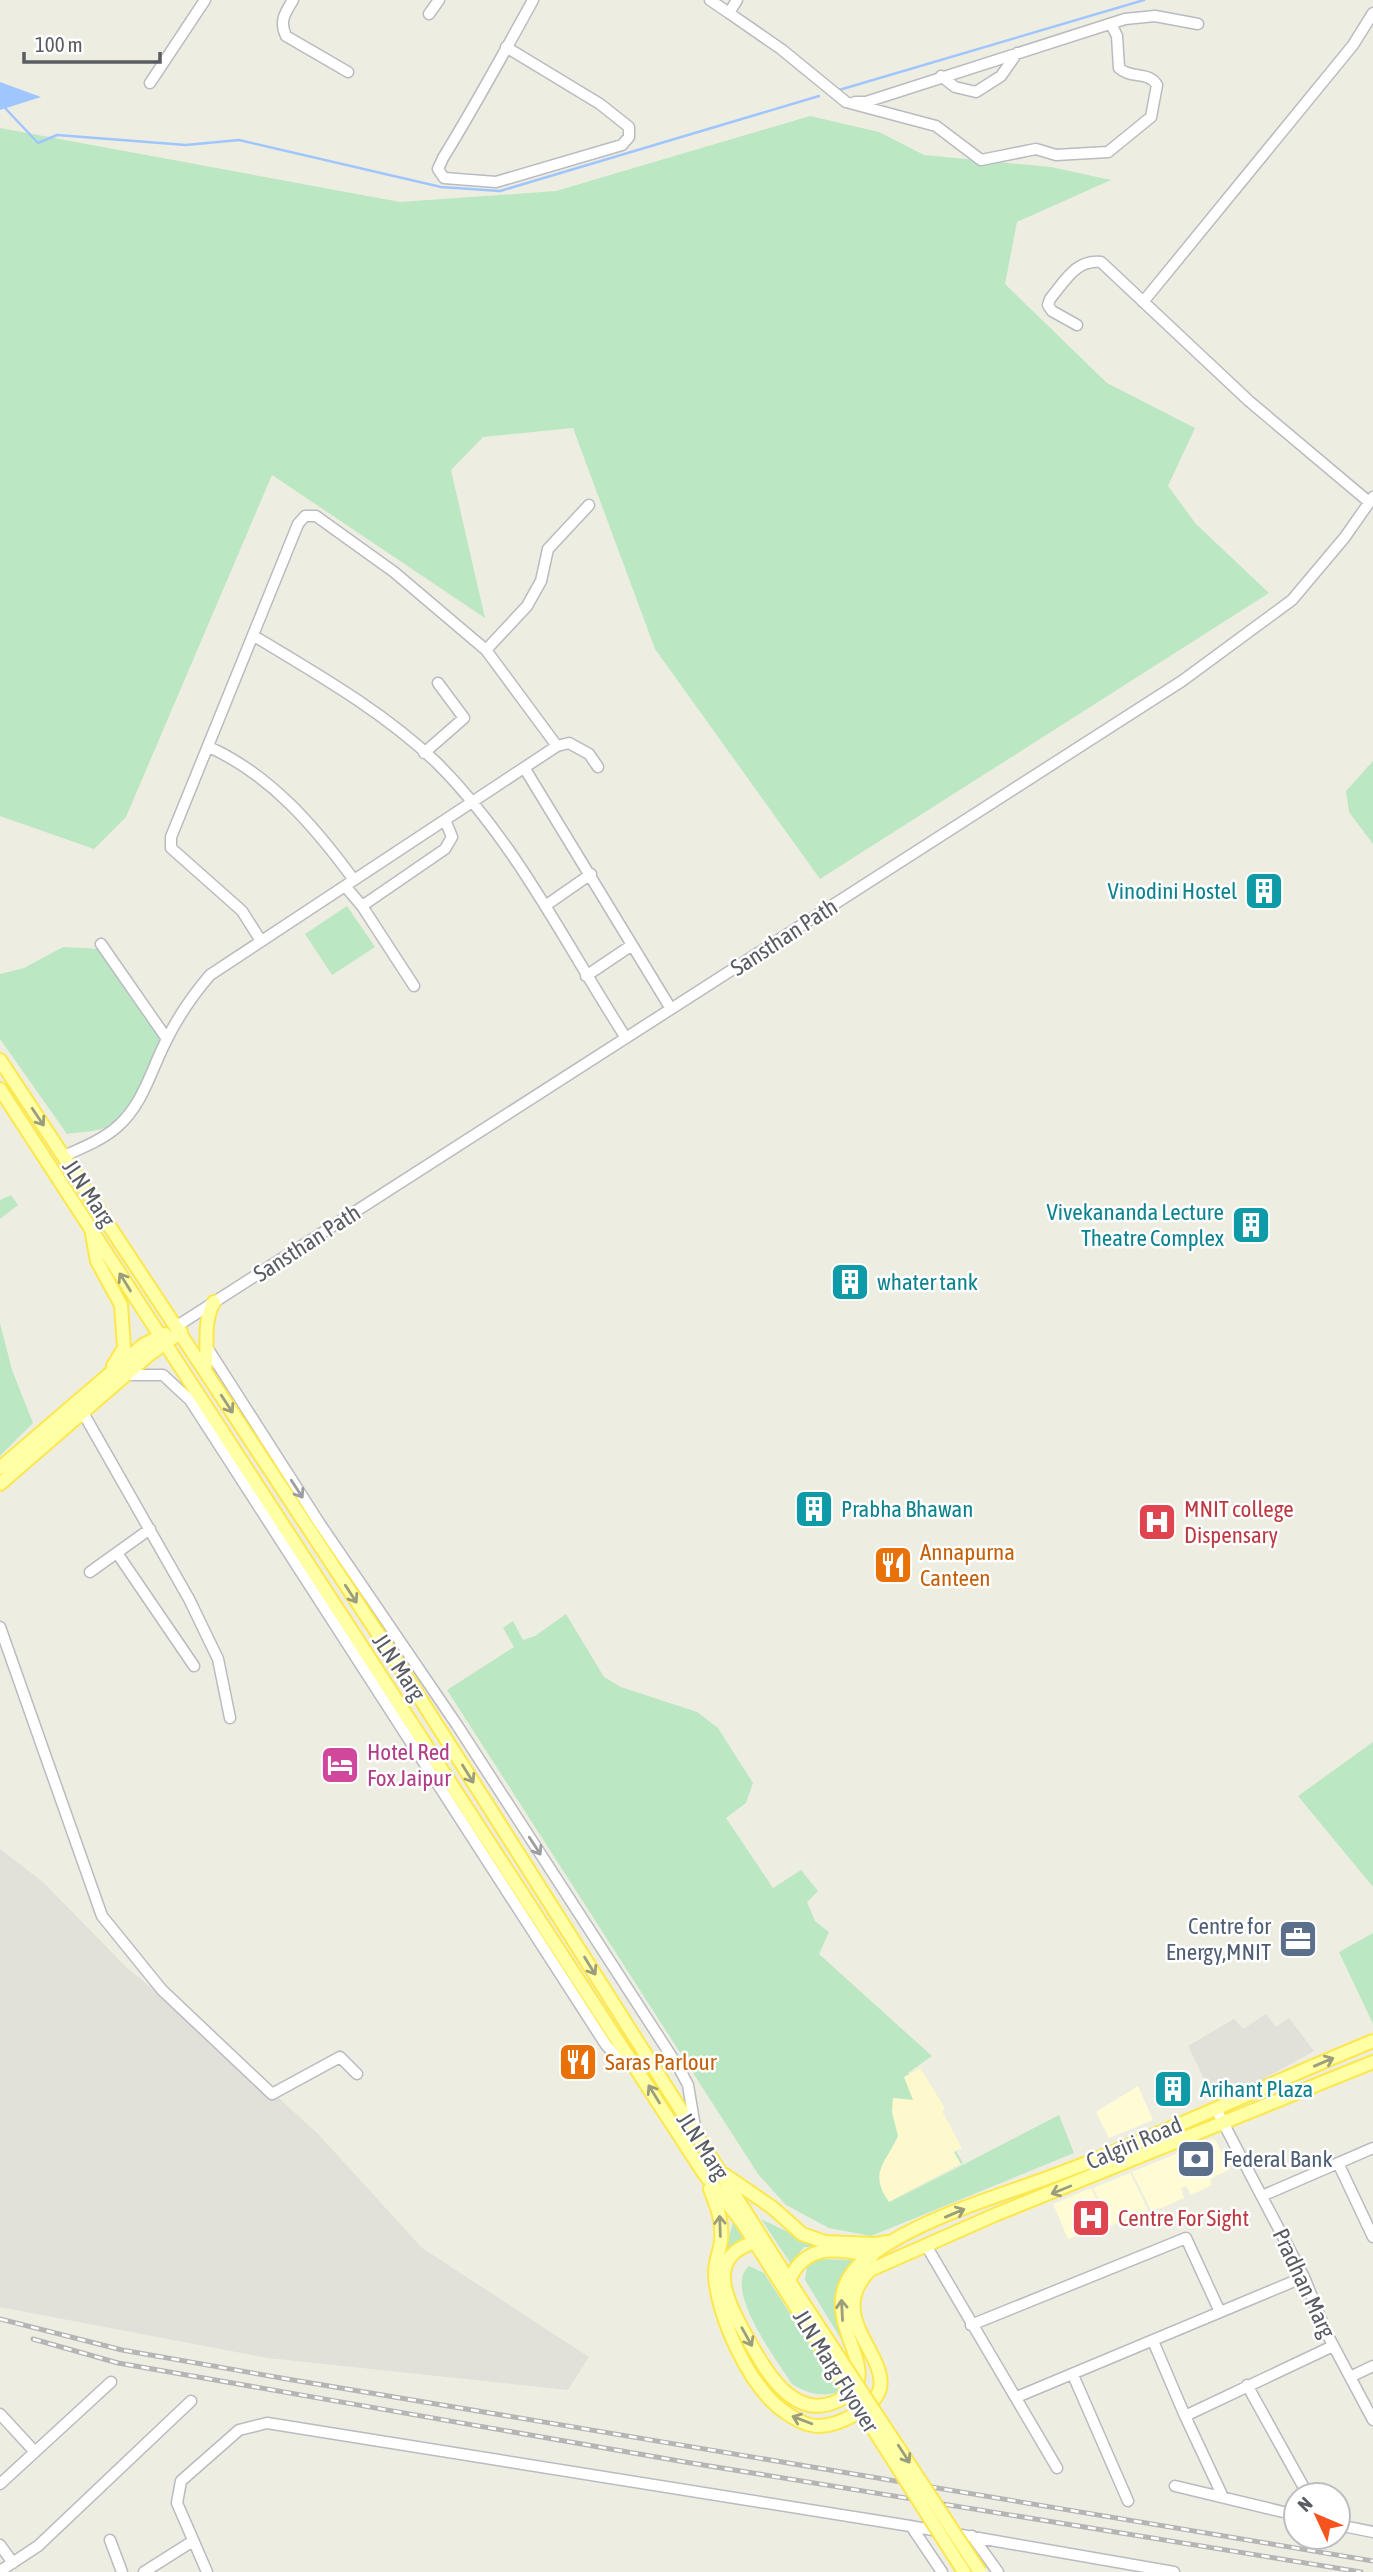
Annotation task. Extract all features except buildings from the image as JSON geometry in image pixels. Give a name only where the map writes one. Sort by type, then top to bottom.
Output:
[{"type":"main road","name":"JLN Marg","points":[[0,1060],[205,1369],[272,1461],[696,2137],[789,2280]]},
{"type":"main road","name":"JLN Marg","points":[[0,1089],[302,1557],[369,1668],[629,2056],[703,2172]]},
{"type":"main road","points":[[91,1228],[96,1261],[121,1305],[124,1348],[107,1376]]},
{"type":"main road","points":[[205,1369],[208,1349],[205,1324],[214,1302]]},
{"type":"main road","points":[[0,1484],[162,1340],[179,1329]]},
{"type":"main road","points":[[0,1468],[143,1345],[162,1340]]},
{"type":"main road","points":[[270,1524],[302,1557]]},
{"type":"main road","name":"Calgiri Road","points":[[892,2241],[1154,2135],[1373,2041]]},
{"type":"main road","name":"Calgiri Road","points":[[703,2172],[721,2215],[721,2241],[715,2269],[723,2320],[737,2350],[776,2406],[799,2421],[819,2426],[839,2421],[865,2408],[876,2398],[881,2387],[875,2364],[859,2331],[855,2304],[857,2284],[870,2270],[927,2248],[997,2214],[1373,2062]]},
{"type":"main road","points":[[1154,2135],[1160,2149]]},
{"type":"main road","points":[[719,2170],[773,2208],[802,2234],[825,2242],[875,2244],[892,2241]]},
{"type":"main road","name":"JLN Marg Flyover","points":[[703,2172],[794,2296],[980,2572]]},
{"type":"main road","points":[[755,2242],[737,2247],[729,2256],[725,2273],[729,2303],[761,2361],[781,2389],[794,2399],[826,2405],[844,2398],[859,2377],[858,2355],[841,2319],[843,2287],[854,2269],[892,2241]]},
{"type":"main road","points":[[789,2280],[804,2257],[814,2253],[838,2250],[870,2255],[884,2265]]},
{"type":"main road","name":"JLN Marg Flyover","points":[[789,2280],[794,2296],[964,2572]]},
{"type":"street","points":[[150,83],[205,0]]},
{"type":"street","points":[[293,0],[281,26],[286,36],[348,72]]},
{"type":"street","points":[[429,14],[439,0]]},
{"type":"street","points":[[506,47],[600,104],[629,127],[629,136],[622,145],[496,182],[444,178],[438,169],[483,92],[506,47],[533,0]]},
{"type":"street","points":[[710,0],[781,49],[846,102],[936,126],[981,160],[1037,149],[1056,155],[1108,152],[1152,117],[1157,90],[1155,80],[1125,74],[1119,68],[1117,36],[1111,24]]},
{"type":"street","points":[[729,13],[737,0]]},
{"type":"street","points":[[1143,302],[1353,45],[1373,13]]},
{"type":"street","points":[[846,102],[866,102],[1111,24],[1155,16],[1198,24]]},
{"type":"street","points":[[942,76],[955,87],[976,92],[1001,76],[1017,53]]},
{"type":"street","points":[[1077,325],[1052,311],[1048,305],[1077,266],[1088,260],[1101,262],[1249,401],[1371,499]]},
{"type":"street","name":"Sansthan Path","points":[[179,1329],[214,1302],[1182,681],[1292,600],[1345,537],[1371,499]]},
{"type":"street","points":[[486,650],[527,606],[541,581],[548,549],[589,505]]},
{"type":"street","points":[[261,941],[242,911],[171,848],[171,837],[298,524],[305,516],[316,516],[394,572],[486,650],[557,746]]},
{"type":"street","points":[[254,636],[369,709],[424,753],[473,804],[545,906],[626,1038]]},
{"type":"street","points":[[424,753],[464,718],[438,683]]},
{"type":"street","points":[[64,1156],[93,1143],[116,1128],[131,1112],[148,1085],[167,1039],[194,993],[210,975],[473,804],[557,746],[569,743],[582,748],[598,767]]},
{"type":"street","points":[[209,747],[231,757],[270,784],[324,839],[354,880]]},
{"type":"street","points":[[525,769],[671,1009]]},
{"type":"street","points":[[362,906],[445,849],[452,837],[445,820]]},
{"type":"street","points":[[545,906],[591,874]]},
{"type":"street","points":[[345,887],[362,906],[414,986]]},
{"type":"street","points":[[101,944],[167,1039]]},
{"type":"street","points":[[586,976],[632,945]]},
{"type":"street","points":[[208,1349],[272,1461],[457,1725],[679,2068],[694,2108],[696,2137]]},
{"type":"street","points":[[125,1375],[163,1375],[174,1382],[190,1400],[270,1524],[369,1668]]},
{"type":"street","points":[[82,1411],[150,1529],[218,1659],[230,1718]]},
{"type":"street","points":[[90,1572],[150,1529]]},
{"type":"street","points":[[117,1553],[194,1666]]},
{"type":"street","points":[[0,1627],[102,1916],[162,1990],[272,2094],[340,2057],[357,2074]]},
{"type":"street","name":"Pradhan Marg","points":[[1216,2109],[1304,2277],[1334,2346],[1373,2420]]},
{"type":"street","points":[[1262,2196],[1373,2148]]},
{"type":"street","points":[[1338,2164],[1369,2220],[1373,2237]]},
{"type":"street","points":[[971,2325],[1186,2238],[1220,2312]]},
{"type":"street","points":[[927,2248],[1057,2468]]},
{"type":"street","points":[[1017,2397],[1304,2277]]},
{"type":"street","points":[[1153,2341],[1223,2497]]},
{"type":"street","points":[[1185,2416],[1334,2346]]},
{"type":"street","points":[[1350,2377],[1373,2366]]},
{"type":"street","points":[[1073,2375],[1128,2501]]},
{"type":"street","points":[[0,2484],[111,2382]]},
{"type":"street","points":[[1247,2385],[1300,2481]]},
{"type":"street","points":[[0,2571],[38,2546],[191,2401]]},
{"type":"street","points":[[0,2414],[35,2452]]},
{"type":"street","points":[[207,2572],[177,2503],[181,2481],[239,2430],[267,2423],[972,2536],[1174,2572]]},
{"type":"street","points":[[1175,2486],[1282,2512]]},
{"type":"street","points":[[911,2526],[942,2572]]},
{"type":"street","points":[[1352,2528],[1373,2532]]},
{"type":"street","points":[[972,2536],[998,2572]]},
{"type":"street","points":[[110,2540],[122,2572]]},
{"type":"street","points":[[144,2572],[193,2541]]},
{"type":"street","points":[[0,2545],[13,2563]]},
{"type":"shaded area","points":[[0,1849],[44,1883],[126,1967],[219,2043],[319,2135],[422,2248],[589,2357],[568,2390],[268,2358],[0,2307]]},
{"type":"shaded area","points":[[1266,2014],[1276,2027],[1289,2018],[1314,2051],[1260,2081],[1214,2099],[1188,2046],[1234,2019],[1243,2029]]},
{"type":"shaded area","points":[[1138,2086],[1153,2120],[1109,2138],[1096,2112]]},
{"type":"shaded area","points":[[1212,2139],[1216,2141],[1230,2169],[1210,2179],[1212,2185],[1191,2195],[1186,2186],[1181,2188],[1184,2198],[1152,2212],[1132,2172]]},
{"type":"shaded area","points":[[1130,2173],[1148,2210],[1111,2226],[1093,2188]]},
{"type":"shaded area","points":[[1091,2188],[1108,2224],[1068,2239],[1053,2204]]},
{"type":"green space","points":[[810,116],[879,132],[924,155],[1051,167],[1111,180],[1017,222],[1005,284],[1107,383],[1195,428],[1168,486],[1196,524],[1269,593],[820,879],[655,649],[573,428],[483,437],[451,470],[485,618],[272,475],[126,817],[94,849],[0,816],[0,128],[400,202],[556,191]]},
{"type":"green space","points":[[1373,761],[1373,844],[1349,812],[1346,791]]},
{"type":"green space","points":[[347,906],[375,947],[332,975],[305,934]]},
{"type":"green space","points":[[63,947],[101,949],[161,1035],[140,1088],[124,1113],[105,1128],[67,1134],[0,1039],[0,974],[24,968]]},
{"type":"green space","points":[[11,1195],[18,1205],[0,1219],[0,1200]]},
{"type":"green space","points":[[0,1323],[12,1370],[33,1423],[0,1456]]},
{"type":"green space","points":[[566,1614],[604,1677],[621,1687],[697,1712],[718,1728],[753,1783],[746,1803],[726,1818],[773,1888],[801,1870],[818,1891],[807,1902],[815,1921],[829,1932],[819,1954],[932,2056],[908,2073],[963,2163],[887,2204],[1059,2115],[1074,2153],[871,2236],[829,2228],[786,2205],[758,2174],[447,1690],[514,1647],[503,1628],[513,1621],[523,1640],[535,1636]]},
{"type":"green space","points":[[1373,1742],[1373,1887],[1298,1796]]},
{"type":"green space","points":[[1373,1933],[1373,2024],[1339,1952]]},
{"type":"green space","points":[[761,2219],[807,2241],[841,2248],[804,2247],[791,2264]]},
{"type":"green space","points":[[735,2220],[753,2252],[724,2256],[733,2222]]},
{"type":"green space","points":[[815,2259],[853,2260],[843,2275],[836,2302],[841,2328],[861,2372],[805,2280],[807,2267]]},
{"type":"green space","points":[[749,2266],[764,2273],[840,2392],[815,2394],[792,2384],[765,2343],[747,2308],[742,2291],[743,2277]]},
{"type":"sand","points":[[920,2068],[945,2108],[942,2111],[962,2148],[954,2152],[961,2164],[889,2202],[883,2192],[879,2175],[898,2136],[892,2112],[893,2098],[913,2100],[904,2077]]},
{"type":"water","points":[[0,82],[41,97],[0,110]]},
{"type":"waterway","points":[[839,90],[1144,0]]},
{"type":"waterway","points":[[5,108],[38,143],[57,135],[186,145],[239,140],[441,187],[500,191],[819,96]]},
{"type":"railway","points":[[0,2319],[122,2350],[1373,2561]]},
{"type":"railway","points":[[33,2339],[118,2363],[685,2462],[1361,2572]]},
{"type":"place","name":"Vinodini Hostel","points":[[1264,891]]},
{"type":"place","name":"Vivekananda Lecture Theatre Complex","points":[[1251,1225]]},
{"type":"place","name":"whater tank","points":[[850,1282]]},
{"type":"place","name":"Prabha Bhawan","points":[[814,1509]]},
{"type":"place","name":"MNIT college Dispensary","points":[[1157,1522]]},
{"type":"place","name":"Annapurna Canteen","points":[[893,1565]]},
{"type":"place","name":"Hotel Red Fox Jaipur","points":[[340,1765]]},
{"type":"place","name":"Centre for Energy,MNIT","points":[[1298,1939]]},
{"type":"place","name":"Saras Parlour","points":[[578,2062]]},
{"type":"place","name":"Arihant Plaza","points":[[1173,2089]]},
{"type":"place","name":"Federal Bank","points":[[1196,2159]]},
{"type":"place","name":"Centre For Sight","points":[[1091,2218]]}]
